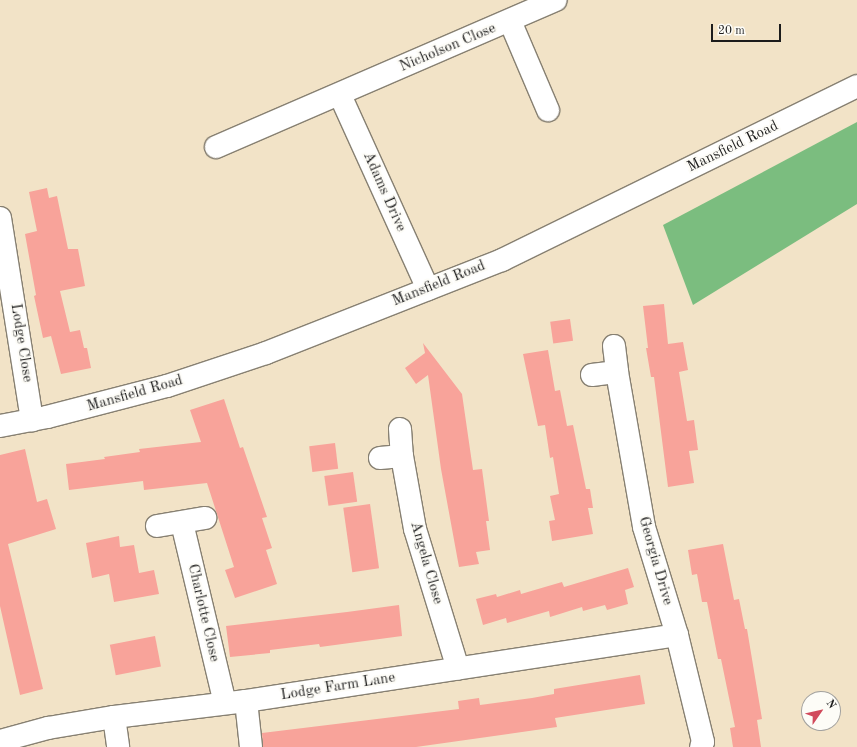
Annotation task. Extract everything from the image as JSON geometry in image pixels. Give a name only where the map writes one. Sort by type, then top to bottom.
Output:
[{"type":"main road","name":"Nicholson Close","points":[[216,147],[510,22],[556,0]]},
{"type":"main road","points":[[510,22],[548,110]]},
{"type":"main road","name":"Mansfield Road","points":[[0,426],[32,420],[167,386],[266,353],[502,260],[857,86]]},
{"type":"main road","name":"Adams Drive","points":[[340,95],[428,289]]},
{"type":"main road","name":"Lodge Close","points":[[0,218],[32,420]]},
{"type":"main road","name":"Georgia Drive","points":[[614,346],[617,372],[644,527],[677,635],[703,742],[701,747]]},
{"type":"main road","points":[[592,375],[617,372]]},
{"type":"main road","name":"Angela Close","points":[[400,429],[402,456],[415,529],[458,669]]},
{"type":"main road","points":[[380,458],[402,456]]},
{"type":"main road","points":[[157,526],[205,518]]},
{"type":"main road","name":"Charlotte Close","points":[[182,523],[225,703]]},
{"type":"main road","name":"Lodge Farm Lane","points":[[0,741],[48,728],[114,717],[246,701],[677,635]]},
{"type":"main road","points":[[246,701],[251,747]]},
{"type":"main road","points":[[114,717],[118,747]]},
{"type":"green space","points":[[857,122],[857,204],[693,305],[663,225]]},
{"type":"building","points":[[47,188],[49,198],[57,196],[68,249],[78,249],[85,286],[60,291],[70,332],[80,330],[84,348],[87,348],[91,368],[61,374],[51,336],[43,338],[34,296],[36,295],[25,234],[37,231],[29,192]]},
{"type":"building","points":[[664,304],[668,344],[683,342],[688,370],[679,372],[687,421],[694,420],[698,450],[689,451],[694,483],[668,487],[654,377],[651,377],[646,348],[648,348],[643,306]]},
{"type":"building","points":[[570,319],[573,341],[553,344],[550,322]]},
{"type":"building","points":[[423,343],[462,394],[473,470],[482,469],[489,521],[486,521],[490,550],[476,552],[479,564],[459,567],[441,469],[428,375],[416,384],[405,368],[425,353]]},
{"type":"building","points":[[548,350],[555,391],[560,390],[567,426],[573,425],[586,489],[590,489],[593,508],[588,508],[593,534],[552,541],[549,521],[555,520],[550,496],[559,494],[553,457],[550,458],[545,425],[538,426],[523,354]]},
{"type":"building","points":[[224,399],[240,448],[243,447],[267,517],[262,518],[272,548],[266,550],[277,584],[235,598],[225,570],[234,567],[207,483],[144,490],[143,481],[69,490],[66,464],[105,459],[104,457],[140,452],[139,449],[201,442],[190,410]]},
{"type":"building","points":[[335,443],[338,469],[312,472],[309,446]]},
{"type":"building","points":[[25,449],[37,502],[47,499],[56,529],[8,544],[43,689],[20,695],[0,606],[0,455]]},
{"type":"building","points":[[353,472],[357,502],[328,506],[324,476]]},
{"type":"building","points":[[370,504],[379,568],[352,572],[343,508]]},
{"type":"building","points":[[119,536],[120,547],[134,545],[139,573],[154,570],[159,594],[114,602],[109,574],[92,578],[86,543]]},
{"type":"building","points":[[723,544],[734,600],[739,599],[745,629],[747,629],[762,719],[757,720],[761,747],[733,747],[730,728],[735,727],[721,659],[718,659],[707,602],[702,602],[697,574],[692,575],[688,550]]},
{"type":"building","points":[[628,568],[634,587],[625,590],[628,604],[607,610],[605,605],[583,611],[582,607],[550,617],[549,611],[507,623],[506,618],[483,625],[476,599],[496,594],[497,597],[520,590],[521,594],[562,582],[564,587]]},
{"type":"building","points":[[399,605],[402,636],[320,647],[319,644],[270,650],[270,653],[230,657],[226,626]]},
{"type":"building","points":[[155,636],[161,666],[116,675],[110,645]]},
{"type":"building","points":[[640,675],[645,704],[555,718],[557,727],[416,747],[263,747],[262,733],[459,709],[458,701],[479,698],[480,705],[532,698],[554,694],[554,689]]}]
